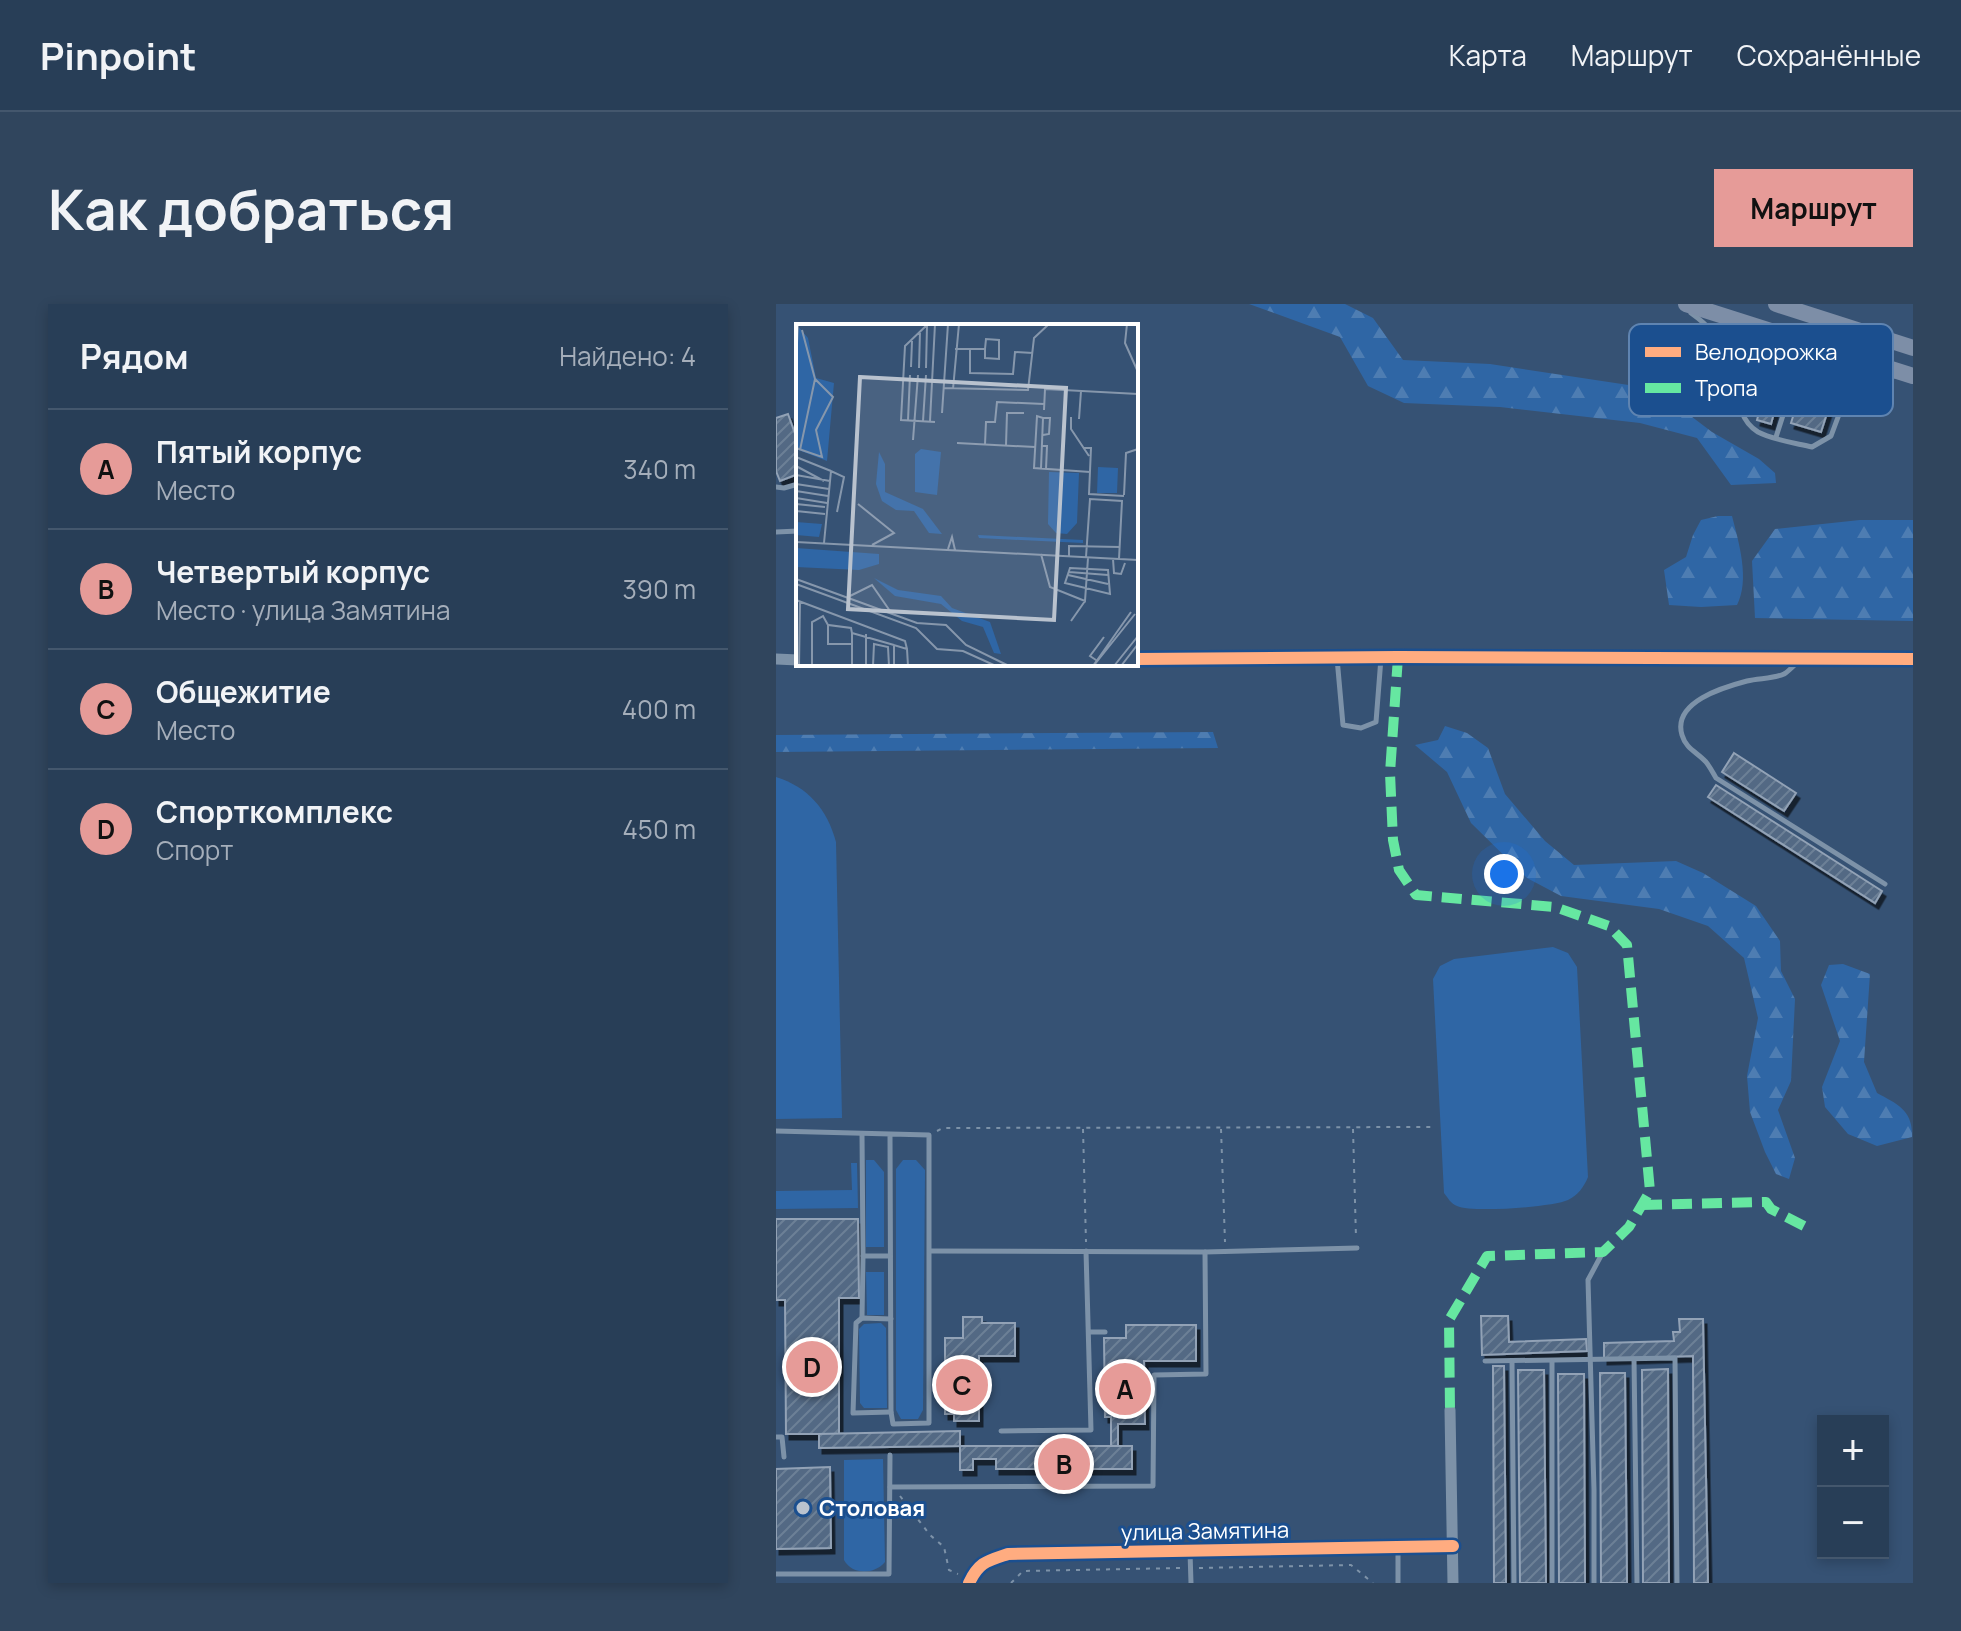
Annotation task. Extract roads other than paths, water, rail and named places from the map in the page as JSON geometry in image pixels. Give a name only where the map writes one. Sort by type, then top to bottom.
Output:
[{"type":"main road","points":[[1686,304],[1749,324]]},
{"type":"main road","points":[[1776,304],[1838,324]]},
{"type":"main road","points":[[1893,342],[1913,348]]},
{"type":"street","points":[[776,659],[796,660]]},
{"type":"street","points":[[1138,659],[1913,659]]},
{"type":"street","points":[[1450,1410],[1453,1583]]},
{"type":"street","name":"улица Замятина","points":[[969,1583],[976,1569],[1008,1554],[1453,1546]]},
{"type":"lane","points":[[1676,304],[1703,324]]},
{"type":"lane","points":[[1741,416],[1758,432],[1812,447],[1831,436],[1838,416]]},
{"type":"lane","points":[[1776,437],[1783,416]]},
{"type":"lane","points":[[776,487],[796,485]]},
{"type":"lane","points":[[776,532],[796,531]]},
{"type":"lane","points":[[1337,657],[1343,725],[1361,728],[1376,722],[1381,657]]},
{"type":"lane","points":[[1802,659],[1785,674],[1748,681],[1699,700],[1687,709],[1680,724],[1682,736],[1691,752],[1706,762],[1716,778],[1885,884]]},
{"type":"lane","points":[[776,1131],[929,1135],[929,1423],[893,1424],[891,1412],[890,1134]]},
{"type":"lane","points":[[862,1134],[862,1318]]},
{"type":"lane","points":[[930,1251],[1205,1252],[1357,1248]]},
{"type":"lane","points":[[1001,1431],[1091,1430],[1086,1251]]},
{"type":"lane","points":[[892,1487],[1153,1486],[1154,1375],[1206,1374],[1205,1252]]},
{"type":"lane","points":[[1594,1583],[1592,1360],[1588,1280],[1603,1252]]},
{"type":"lane","points":[[863,1256],[890,1256]]},
{"type":"lane","points":[[891,1319],[862,1318],[856,1323],[853,1413],[891,1412]]},
{"type":"lane","points":[[1090,1332],[1105,1332]]},
{"type":"lane","points":[[1485,1361],[1675,1358],[1677,1583]]},
{"type":"lane","points":[[1634,1359],[1637,1583]]},
{"type":"lane","points":[[1512,1361],[1514,1583]]},
{"type":"lane","points":[[1552,1361],[1552,1583]]},
{"type":"lane","points":[[776,1437],[782,1437],[784,1457]]},
{"type":"lane","points":[[776,1574],[889,1574],[890,1455]]},
{"type":"lane","points":[[1398,1548],[1398,1583]]},
{"type":"lane","points":[[1190,1551],[1191,1583]]},
{"type":"place","name":"Спорткомплекс","points":[[812,1367]]},
{"type":"place","name":"Общежитие","points":[[962,1385]]},
{"type":"place","name":"Пятый корпус","points":[[1125,1389]]},
{"type":"place","name":"Четвертый корпус","points":[[1064,1464]]},
{"type":"place","name":"Столовая","points":[[803,1508]]}]
